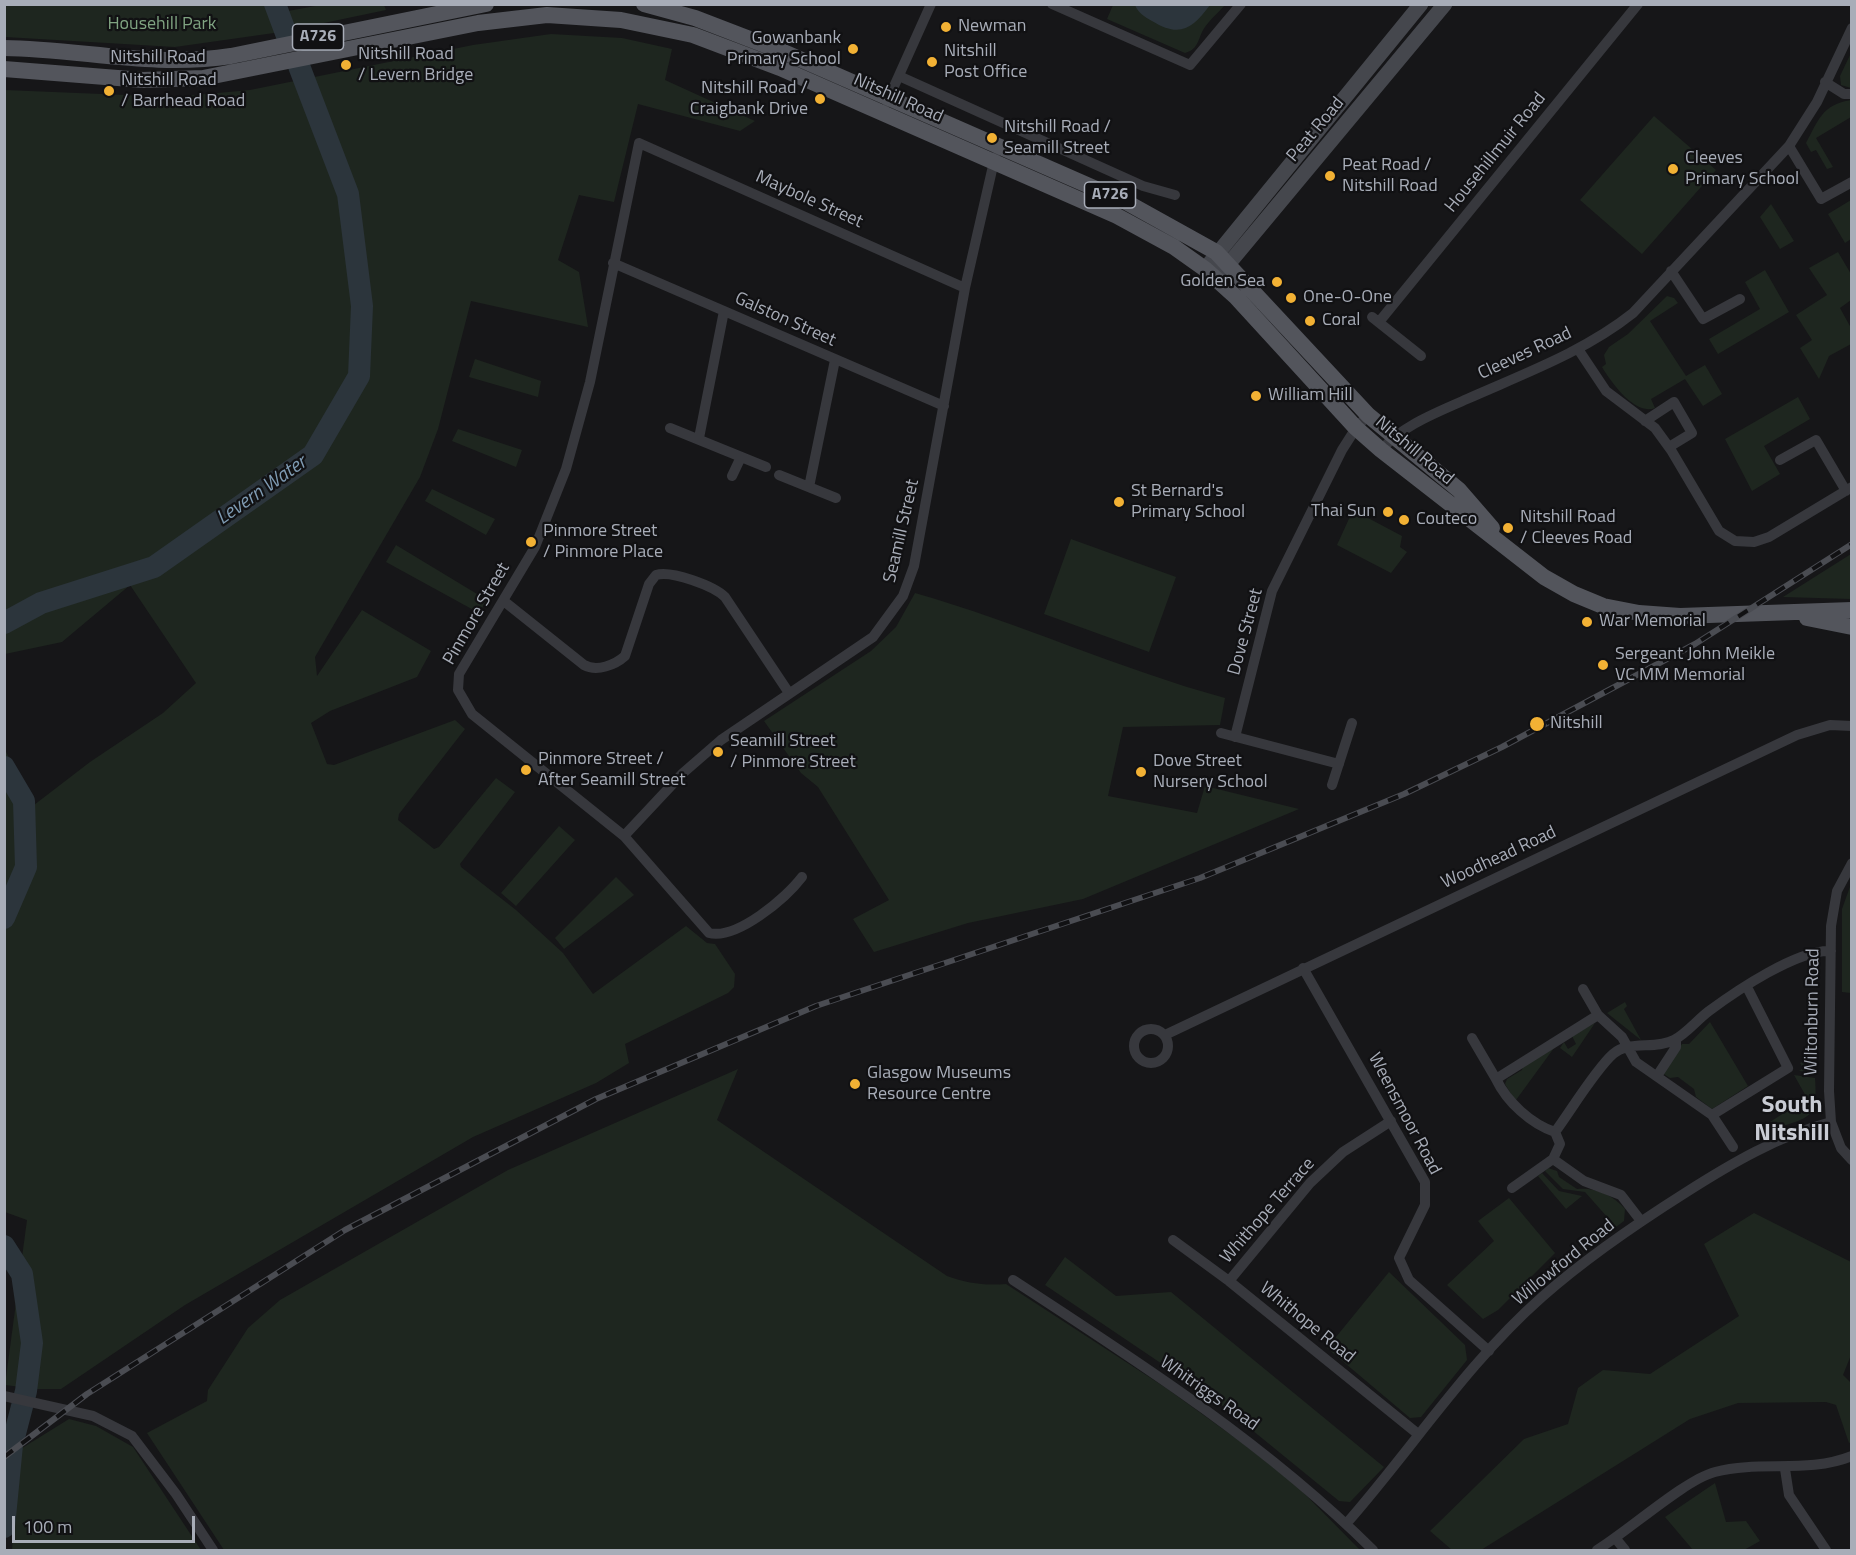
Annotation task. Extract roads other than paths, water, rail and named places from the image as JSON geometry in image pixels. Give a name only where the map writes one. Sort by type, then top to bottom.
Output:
[{"type":"main road","name":"Nitshill Road","points":[[644,4],[741,34],[886,106],[996,154],[1153,215],[1216,252],[1368,415],[1459,490],[1510,549]]},
{"type":"main road","name":"Nitshill Road","points":[[4,48],[160,62],[231,56],[479,5]]},
{"type":"main road","name":"Nitshill Road","points":[[4,69],[143,81],[234,74],[340,50],[478,23],[547,15],[593,17],[652,25],[693,35],[886,106]]},
{"type":"main road","points":[[231,56],[234,74]]},
{"type":"main road","name":"Nitshill Road","points":[[996,154],[1132,224],[1211,274],[1280,342],[1356,428],[1448,504],[1544,577],[1574,594],[1622,611],[1680,615],[1785,614],[1851,610]]},
{"type":"main road","name":"Nitshill Road","points":[[1785,614],[1851,627]]},
{"type":"street","points":[[886,106],[931,4]]},
{"type":"street","points":[[1054,5],[1190,65],[1241,4]]},
{"type":"street","name":"Peat Road","points":[[1211,274],[1216,252],[1308,146],[1421,4]]},
{"type":"street","name":"Peat Road","points":[[1211,274],[1229,265],[1444,4]]},
{"type":"street","name":"Househillmuir Road","points":[[1421,356],[1376,319],[1638,4]]},
{"type":"street","points":[[478,23],[479,5]]},
{"type":"street","name":"Cleeves Road","points":[[1381,450],[1394,435],[1578,348],[1614,328],[1633,313],[1789,146],[1817,102],[1851,28]]},
{"type":"street","points":[[899,76],[1143,186],[1175,195]]},
{"type":"street","points":[[1825,82],[1844,94],[1851,94]]},
{"type":"street","name":"Pinmore Street","points":[[639,143],[590,382],[566,469],[535,547],[505,602],[459,674],[460,697],[472,714],[624,836],[709,933],[729,932],[754,918],[792,890],[802,877]]},
{"type":"street","name":"Maybole Street","points":[[639,143],[965,288]]},
{"type":"street","points":[[1789,146],[1821,199],[1851,182]]},
{"type":"street","name":"Seamill Street","points":[[624,836],[700,757],[789,693],[873,637],[903,596],[914,566],[965,288],[996,154]]},
{"type":"street","name":"Galston Street","points":[[613,263],[944,406]]},
{"type":"street","points":[[1671,272],[1703,319],[1740,299]]},
{"type":"street","points":[[699,438],[724,311]]},
{"type":"street","points":[[1578,348],[1606,392],[1655,428],[1669,447],[1719,531],[1735,541],[1754,542],[1769,537],[1849,489],[1816,440],[1780,460]]},
{"type":"street","points":[[809,487],[835,360]]},
{"type":"street","points":[[1645,421],[1674,402],[1692,433],[1669,447]]},
{"type":"street","name":"Dove Street","points":[[1235,737],[1272,591],[1356,428],[1368,415]]},
{"type":"street","points":[[670,428],[766,467]]},
{"type":"street","points":[[732,476],[741,457]]},
{"type":"street","points":[[780,475],[836,498]]},
{"type":"street","points":[[505,602],[584,665],[596,668],[615,663],[625,656],[649,584],[656,575],[669,573],[712,588],[725,597],[789,693]]},
{"type":"street","points":[[1332,785],[1352,723]]},
{"type":"street","name":"Woodhead Road","points":[[1165,1035],[1797,735],[1830,725],[1851,726]]},
{"type":"street","points":[[1221,733],[1339,764]]},
{"type":"street","name":"Wiltonburn Road","points":[[1851,862],[1837,891],[1831,951],[1828,1091],[1832,1122],[1841,1148],[1851,1160]]},
{"type":"street","points":[[1555,1132],[1613,1054],[1628,1047],[1662,1046],[1676,1039],[1711,1010],[1747,987],[1810,952],[1831,951]]},
{"type":"street","name":"Weensmoor Road","points":[[1304,968],[1425,1182],[1425,1205],[1399,1258],[1409,1280],[1489,1351]]},
{"type":"street","points":[[1712,1115],[1788,1068],[1765,1018],[1747,987]]},
{"type":"street","points":[[1583,989],[1598,1015],[1628,1047],[1636,1062],[1712,1115],[1733,1147]]},
{"type":"street","points":[[1496,1079],[1598,1015]]},
{"type":"street","points":[[1472,1038],[1509,1100],[1545,1128],[1555,1132],[1560,1144],[1553,1159],[1512,1188]]},
{"type":"street","points":[[1656,1076],[1676,1047],[1676,1039]]},
{"type":"street","name":"Whithope Terrace","points":[[1229,1281],[1310,1183],[1343,1152],[1391,1121]]},
{"type":"street","name":"Willowford Road","points":[[1346,1524],[1418,1434],[1489,1351],[1542,1297],[1641,1221],[1777,1139],[1832,1122]]},
{"type":"street","points":[[1553,1159],[1584,1180],[1621,1195],[1641,1221]]},
{"type":"street","name":"Whithope Road","points":[[1173,1240],[1229,1281],[1418,1434]]},
{"type":"street","name":"Whitriggs Road","points":[[1013,1280],[1242,1436],[1346,1524],[1373,1551]]},
{"type":"street","points":[[4,1396],[93,1416],[132,1436],[176,1494],[213,1551]]},
{"type":"street","points":[[1597,1551],[1684,1489],[1712,1473],[1757,1465],[1785,1468],[1851,1456]]},
{"type":"street","points":[[1785,1468],[1789,1495],[1826,1551]]},
{"type":"street","points":[[1616,1539],[1625,1551]]},
{"type":"waterway","name":"Levern Water","points":[[275,4],[287,36]]},
{"type":"waterway","name":"Levern Water","points":[[4,623],[41,603],[154,567],[313,455],[359,376],[362,306],[348,194],[299,66]]},
{"type":"waterway","name":"Levern Water","points":[[4,767],[24,801],[26,867],[4,918]]},
{"type":"waterway","name":"Levern Water","points":[[4,1246],[22,1274],[32,1343],[26,1391],[12,1445],[4,1527]]},
{"type":"railway","points":[[4,1457],[87,1394],[345,1230],[596,1099],[816,1006],[1200,878],[1404,794],[1502,747],[1695,644],[1852,544]]},
{"type":"place","name":"Newman","points":[[946,27]]},
{"type":"place","name":"Gowanbank Primary School","points":[[853,49]]},
{"type":"place","name":"Nitshill Post Office","points":[[932,62]]},
{"type":"place","name":"Nitshill Road / Levern Bridge","points":[[346,65]]},
{"type":"place","name":"Nitshill Road / Barrhead Road","points":[[109,91]]},
{"type":"place","name":"Nitshill Road / Craigbank Drive","points":[[820,99]]},
{"type":"place","name":"Nitshill Road / Seamill Street","points":[[992,138]]},
{"type":"place","name":"Cleeves Primary School","points":[[1673,169]]},
{"type":"place","name":"Peat Road / Nitshill Road","points":[[1330,176]]},
{"type":"place","name":"Golden Sea","points":[[1277,282]]},
{"type":"place","name":"One-O-One","points":[[1291,298]]},
{"type":"place","name":"Coral","points":[[1310,321]]},
{"type":"place","name":"William Hill","points":[[1256,396]]},
{"type":"place","name":"St Bernard's Primary School","points":[[1119,502]]},
{"type":"place","name":"Thai Sun","points":[[1388,512]]},
{"type":"place","name":"Couteco","points":[[1404,520]]},
{"type":"place","name":"Nitshill Road / Cleeves Road","points":[[1508,528]]},
{"type":"place","name":"Pinmore Street / Pinmore Place","points":[[531,542]]},
{"type":"place","name":"War Memorial","points":[[1587,622]]},
{"type":"place","name":"Sergeant John Meikle VC MM Memorial","points":[[1603,665]]},
{"type":"place","name":"Nitshill","points":[[1537,724]]},
{"type":"place","name":"Seamill Street / Pinmore Street","points":[[718,752]]},
{"type":"place","name":"Pinmore Street / After Seamill Street","points":[[526,770]]},
{"type":"place","name":"Dove Street Nursery School","points":[[1141,772]]},
{"type":"place","name":"Glasgow Museums Resource Centre","points":[[855,1084]]},
{"type":"district","name":"South Nitshill","points":[[1792,1120]]},
{"type":"park label","name":"Househill Park","points":[[162,25]]}]
